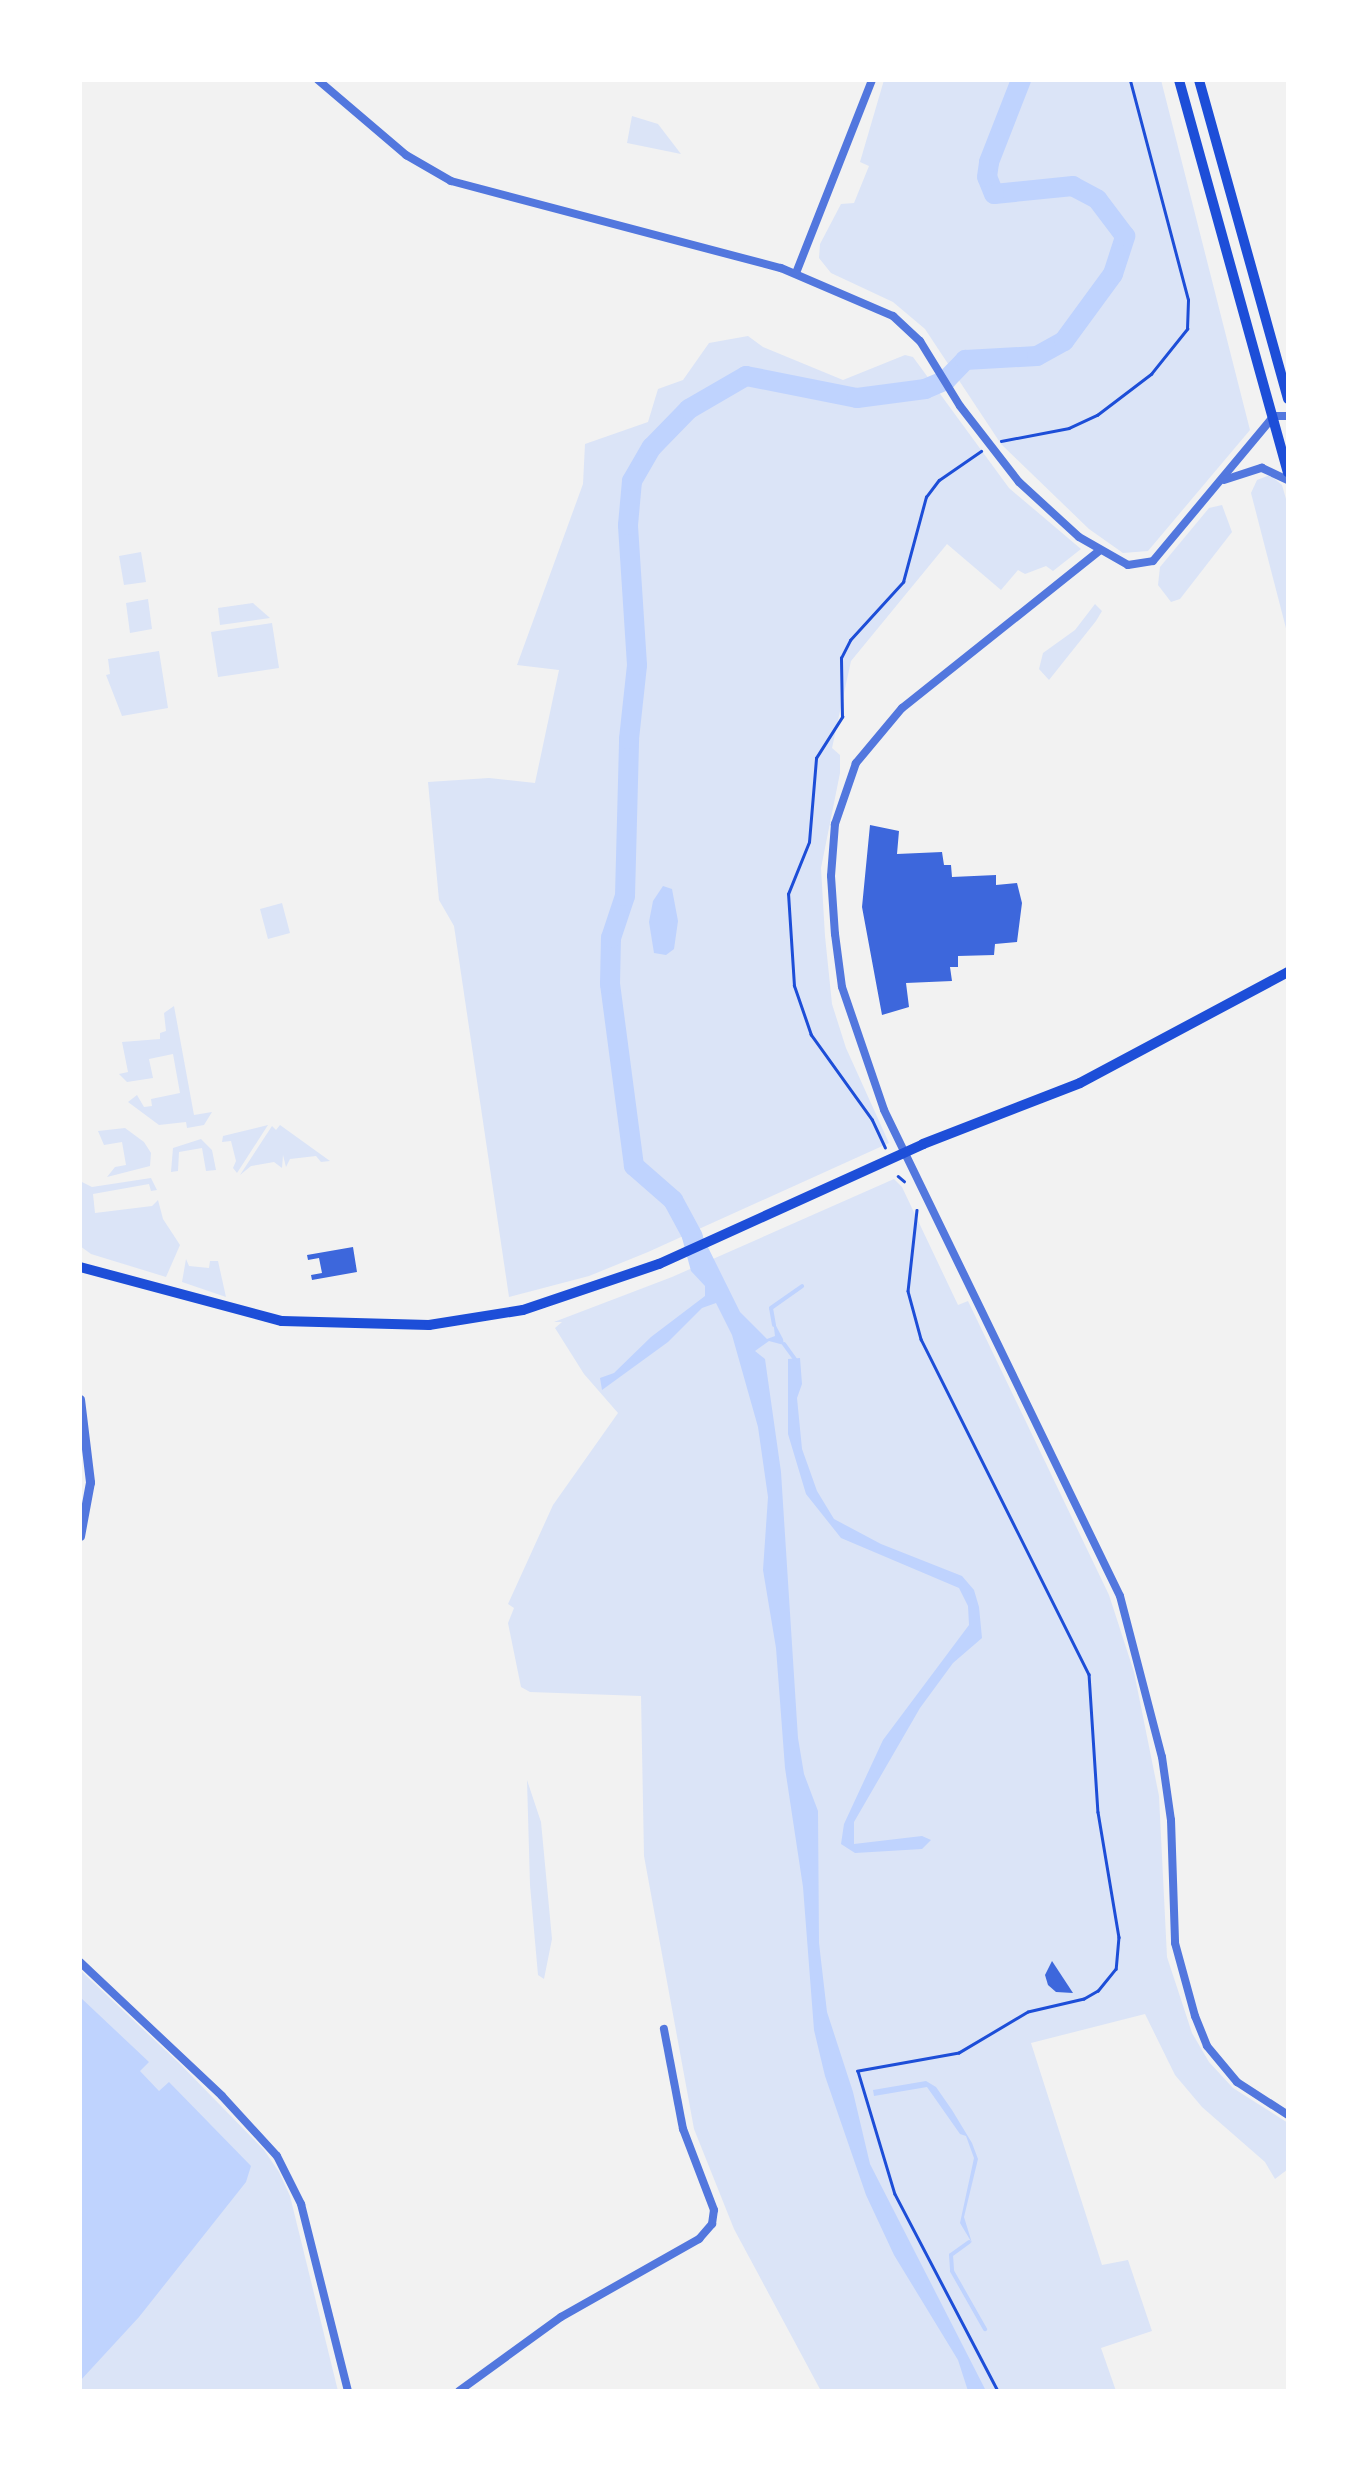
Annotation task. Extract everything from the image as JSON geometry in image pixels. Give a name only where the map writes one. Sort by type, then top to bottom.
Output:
[{"type":"main road","points":[[1179,80],[1288,472]]},
{"type":"main road","points":[[1200,80],[1288,399]]},
{"type":"main road","points":[[80,1267],[255,1316],[326,1325],[478,1321],[564,1300],[729,1234],[904,1152],[1080,1083],[1288,972]]},
{"type":"street","points":[[318,80],[406,155],[451,181],[796,274],[893,316],[928,352],[989,446],[1032,495],[1099,551],[1128,565],[1153,560],[1288,399]]},
{"type":"street","points":[[796,274],[872,80]]},
{"type":"street","points":[[1274,416],[1288,416]]},
{"type":"street","points":[[1220,482],[1262,468],[1288,480]]},
{"type":"street","points":[[1099,551],[902,708],[856,763],[834,824],[830,876],[842,987],[860,1047],[904,1152],[1120,1596],[1162,1758],[1171,1820],[1175,1944],[1195,2016],[1207,2046],[1224,2069],[1256,2096],[1288,2115]]},
{"type":"street","points":[[80,1399],[90,1482],[80,1536]]},
{"type":"street","points":[[80,1962],[209,2083],[278,2156],[301,2204],[348,2391]]},
{"type":"street","points":[[459,2391],[561,2316],[699,2240],[712,2224],[714,2210],[683,2129],[664,2029]]},
{"type":"path","points":[[886,1148],[811,1036],[794,986],[788,894],[809,842],[816,758],[842,716],[841,658],[850,640],[903,582],[926,497],[939,480],[989,446],[1082,424],[1151,374],[1187,330],[1188,300],[1130,80]]},
{"type":"path","points":[[898,1176],[904,1182]]},
{"type":"path","points":[[917,1210],[908,1291],[921,1339],[1089,1674],[1098,1812],[1119,1937],[1116,1970],[1109,1981],[1084,1999],[1028,2012],[959,2052],[858,2071],[895,2194],[998,2391]]},
{"type":"shaded area","points":[[884,80],[1161,80],[1250,430],[1148,551],[1123,553],[1089,529],[1001,444],[925,329],[893,302],[831,273],[819,258],[820,244],[841,204],[854,203],[869,166],[860,162]]},
{"type":"shaded area","points":[[632,116],[658,124],[681,154],[627,143]]},
{"type":"shaded area","points":[[748,336],[763,347],[843,380],[905,355],[913,357],[1009,488],[1081,549],[1053,571],[1046,566],[1025,574],[1018,570],[1001,590],[947,544],[851,661],[832,748],[840,755],[840,773],[821,868],[825,936],[832,1004],[846,1048],[889,1143],[589,1276],[509,1297],[454,926],[439,900],[428,782],[489,778],[535,783],[559,670],[517,665],[583,484],[585,444],[648,422],[658,389],[683,380],[709,343]]},
{"type":"shaded area","points":[[1270,475],[1282,485],[1288,506],[1288,636],[1251,493],[1257,480]]},
{"type":"shaded area","points":[[1222,505],[1232,532],[1180,599],[1171,602],[1158,585],[1160,567],[1209,508]]},
{"type":"shaded area","points":[[141,552],[146,582],[124,585],[119,556]]},
{"type":"shaded area","points":[[148,599],[152,629],[130,633],[126,603]]},
{"type":"shaded area","points":[[253,603],[270,618],[220,625],[218,608]]},
{"type":"shaded area","points":[[1095,604],[1102,611],[1096,621],[1049,680],[1039,669],[1043,653],[1075,630]]},
{"type":"shaded area","points":[[272,623],[279,668],[218,677],[211,632]]},
{"type":"shaded area","points":[[159,651],[168,708],[122,716],[106,675],[110,674],[108,659]]},
{"type":"shaded area","points":[[282,903],[290,933],[268,939],[260,909]]},
{"type":"shaded area","points":[[174,1006],[194,1115],[212,1112],[204,1125],[159,1125],[128,1102],[137,1095],[144,1107],[152,1106],[151,1099],[180,1093],[173,1054],[149,1059],[153,1078],[127,1082],[119,1074],[128,1072],[122,1042],[160,1039],[160,1033],[166,1031],[164,1013]]},
{"type":"shaded area","points":[[268,1125],[237,1173],[233,1168],[236,1161],[231,1141],[222,1142],[223,1136]]},
{"type":"shaded area","points":[[280,1125],[330,1161],[321,1162],[316,1156],[290,1159],[286,1167],[283,1155],[282,1168],[274,1162],[251,1166],[240,1175],[272,1126],[276,1130]]},
{"type":"shaded area","points":[[125,1128],[144,1142],[151,1153],[150,1166],[107,1177],[115,1167],[126,1165],[122,1142],[104,1145],[98,1131]]},
{"type":"shaded area","points":[[201,1139],[212,1150],[216,1170],[206,1171],[202,1148],[179,1152],[178,1171],[171,1172],[173,1148]]},
{"type":"shaded area","points":[[151,1178],[157,1190],[151,1191],[149,1184],[93,1194],[95,1213],[152,1206],[158,1200],[163,1219],[180,1245],[166,1277],[91,1254],[80,1246],[80,1181],[92,1187]]},
{"type":"shaded area","points":[[894,1179],[902,1187],[958,1305],[968,1301],[1109,1595],[1134,1672],[1159,1796],[1167,1957],[1192,2033],[1209,2062],[1233,2088],[1288,2123],[1288,2169],[1275,2179],[1265,2162],[1202,2107],[1175,2075],[1145,2014],[1031,2043],[1102,2265],[1128,2260],[1152,2331],[1101,2348],[1116,2391],[821,2391],[734,2229],[694,2129],[644,1856],[641,1696],[530,1692],[521,1687],[508,1623],[514,1608],[508,1604],[553,1505],[618,1413],[584,1374],[555,1328],[562,1322],[554,1322],[672,1277]]},
{"type":"shaded area","points":[[186,1259],[189,1266],[209,1268],[210,1261],[218,1261],[226,1297],[182,1282]]},
{"type":"shaded area","points":[[527,1780],[541,1822],[552,1939],[544,1979],[538,1975],[530,1885]]},
{"type":"shaded area","points":[[80,1970],[181,2065],[264,2150],[279,2172],[290,2196],[338,2391],[80,2391]]},
{"type":"water","points":[[663,886],[672,889],[678,921],[674,949],[666,955],[654,953],[649,922],[653,901]]},
{"type":"water","points":[[680,1213],[696,1223],[740,1312],[767,1339],[775,1336],[773,1320],[783,1339],[784,1345],[769,1341],[755,1351],[765,1359],[781,1472],[798,1738],[804,1774],[818,1811],[819,1943],[827,2012],[853,2092],[870,2164],[986,2391],[968,2391],[958,2360],[894,2255],[866,2195],[825,2076],[814,2030],[803,1887],[785,1768],[776,1648],[763,1570],[768,1497],[758,1427],[732,1335],[716,1303],[702,1308],[668,1342],[602,1390],[600,1378],[614,1373],[651,1337],[705,1296],[705,1286],[691,1271],[678,1223]]},
{"type":"water","points":[[800,1358],[802,1384],[797,1398],[802,1449],[817,1491],[834,1519],[881,1544],[962,1576],[974,1590],[979,1607],[982,1638],[953,1663],[920,1708],[854,1822],[854,1844],[922,1836],[931,1840],[922,1849],[855,1853],[841,1844],[844,1824],[883,1740],[969,1625],[968,1606],[959,1588],[841,1538],[806,1494],[788,1434],[788,1359]]},
{"type":"water","points":[[80,1997],[149,2062],[140,2071],[159,2091],[169,2082],[251,2166],[246,2182],[139,2317],[80,2381]]},
{"type":"water","points":[[926,2081],[936,2087],[952,2110],[972,2143],[978,2159],[964,2217],[972,2243],[960,2223],[974,2158],[966,2136],[960,2134],[927,2087],[874,2096],[873,2090]]},
{"type":"building","points":[[870,825],[899,831],[897,854],[942,852],[944,865],[951,865],[952,877],[996,875],[996,885],[1017,883],[1022,903],[1017,942],[995,944],[994,955],[958,956],[958,967],[950,967],[952,981],[906,983],[909,1007],[882,1015],[862,907]]},
{"type":"building","points":[[353,1247],[357,1272],[312,1280],[311,1275],[322,1273],[319,1258],[308,1260],[307,1255]]},
{"type":"building","points":[[1052,1961],[1073,1993],[1056,1992],[1048,1985],[1045,1975]]},
{"type":"waterway","points":[[693,1237],[673,1200],[634,1166],[610,984],[611,938],[625,896],[629,739],[637,665],[628,525],[632,481],[652,447],[689,409],[746,376],[857,398],[925,389],[946,380],[965,360],[1037,356],[1064,341],[1113,274],[1125,236],[1097,199],[1073,186],[994,194],[987,177],[989,162],[1021,80]]},
{"type":"waterway","points":[[774,1325],[771,1308],[802,1286]]},
{"type":"waterway","points":[[784,1344],[795,1359]]},
{"type":"waterway","points":[[969,2242],[951,2255],[952,2271],[985,2329]]}]
